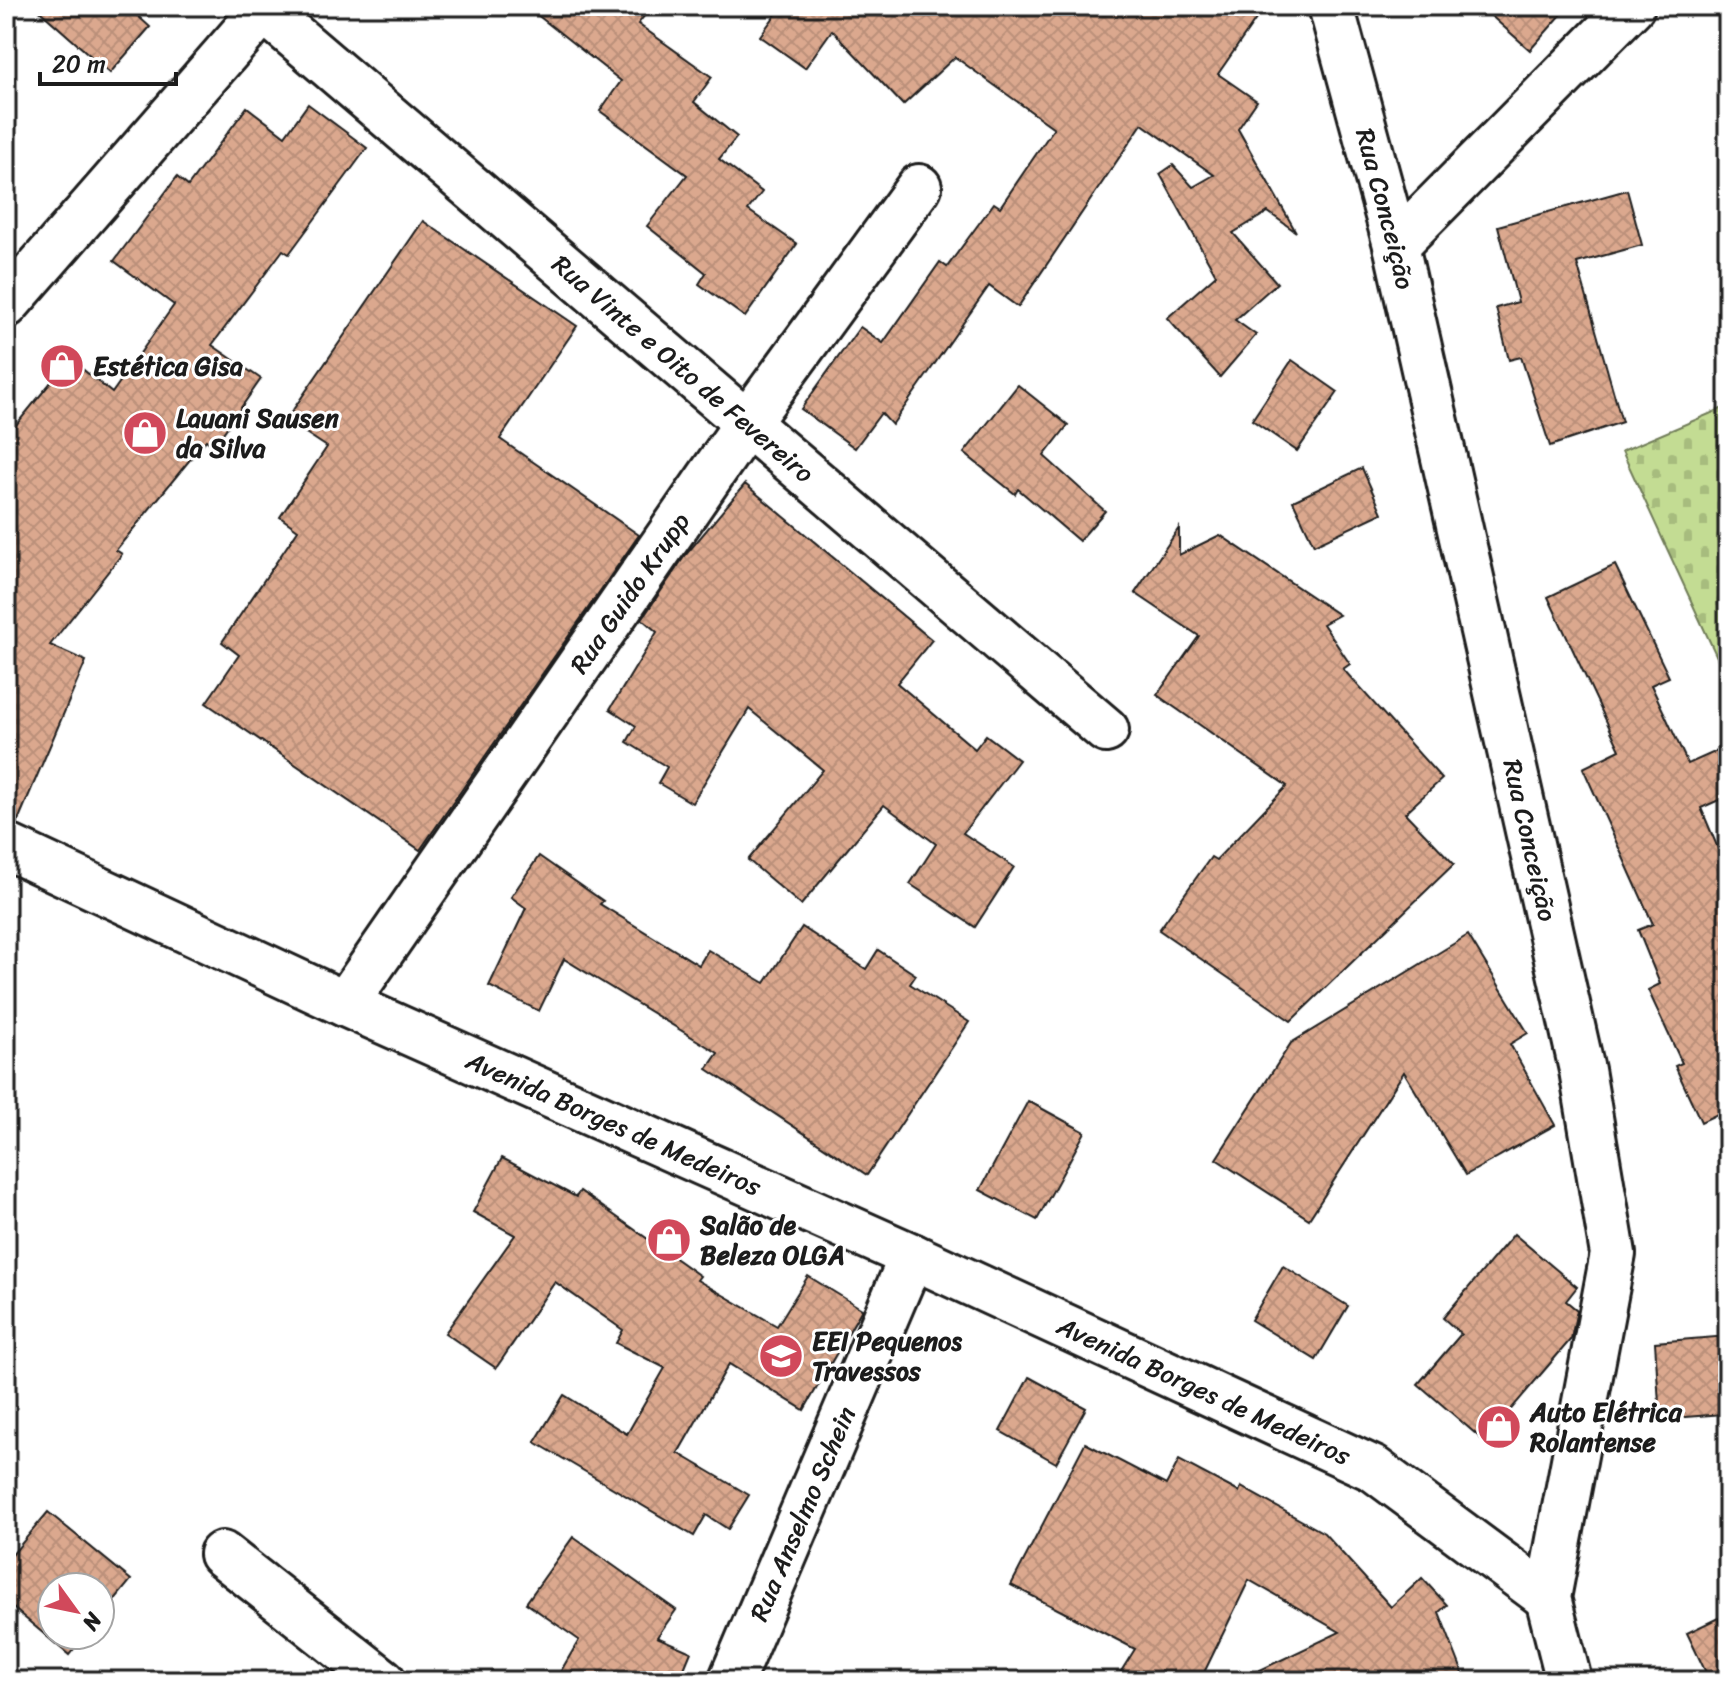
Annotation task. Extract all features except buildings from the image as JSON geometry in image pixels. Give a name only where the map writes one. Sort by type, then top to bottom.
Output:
[{"type":"street","name":"Rua Conceição","points":[[1331,6],[1396,245],[1582,1070],[1613,1254],[1548,1598],[1569,1681]]},
{"type":"street","points":[[1396,245],[1632,6]]},
{"type":"street","points":[[6,305],[263,7]]},
{"type":"street","name":"Rua Vinte e Oito de Fevereiro","points":[[263,7],[1106,730]]},
{"type":"street","name":"Rua Guido Krupp","points":[[345,1004],[747,423],[919,187]]},
{"type":"street","name":"Avenida Borges de Medeiros","points":[[6,846],[345,1004],[912,1256],[1374,1469],[1548,1598]]},
{"type":"street","name":"Rua Anselmo Schein","points":[[731,1681],[912,1256]]},
{"type":"street","points":[[222,1554],[383,1681]]},
{"type":"green space","points":[[1728,406],[1728,681],[1622,451]]},
{"type":"place","name":"Estética Gisa","points":[[62,366]]},
{"type":"place","name":"Lauani Sausen da Silva","points":[[145,433]]},
{"type":"place","name":"Salão de Beleza OLGA","points":[[669,1240]]},
{"type":"place","name":"EEI Pequenos Travessos","points":[[781,1356]]},
{"type":"place","name":"Auto Elétrica Rolantense","points":[[1499,1427]]}]
